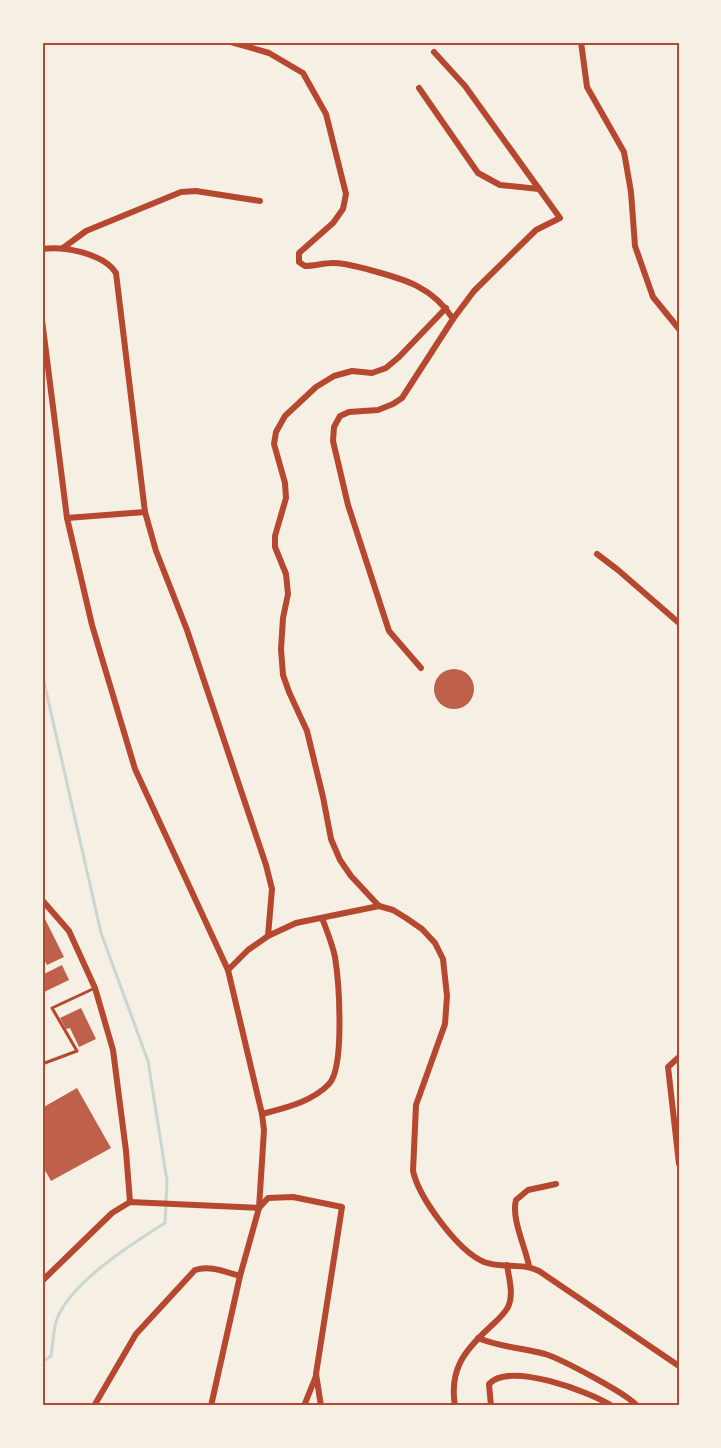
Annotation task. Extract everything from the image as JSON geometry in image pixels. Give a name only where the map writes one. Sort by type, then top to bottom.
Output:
[{"type":"street","points":[[231,42],[269,53],[303,73],[326,114],[346,194],[343,208],[333,223],[299,253],[299,262],[305,266],[332,263],[353,266],[408,280],[430,294],[453,319]]},
{"type":"street","points":[[581,42],[587,87],[624,152],[631,192],[635,246],[653,297],[679,328]]},
{"type":"street","points":[[421,668],[390,632],[381,609],[357,527],[348,505],[333,441],[334,427],[340,416],[349,412],[378,410],[402,398],[474,291],[536,230],[560,218],[465,86],[434,52]]},
{"type":"street","points":[[419,88],[478,173],[500,185],[539,189]]},
{"type":"street","points":[[63,248],[86,231],[181,192],[196,191],[260,201]]},
{"type":"street","points":[[42,249],[63,248],[102,260],[112,266],[116,273],[145,512],[156,551],[187,630],[266,865],[272,889],[268,936]]},
{"type":"street","points":[[379,906],[339,860],[331,839],[307,731],[289,692],[284,675],[280,649],[288,594],[286,574],[275,546],[275,536],[284,509],[285,483],[274,444],[276,432],[285,416],[316,387],[334,376],[352,371],[372,373],[386,368],[446,309]]},
{"type":"street","points":[[42,320],[67,518],[92,625],[135,769],[228,970],[262,1114],[264,1130],[259,1208],[240,1276],[211,1406]]},
{"type":"street","points":[[67,518],[145,512]]},
{"type":"street","points":[[597,554],[679,623]]},
{"type":"street","points":[[42,900],[69,931],[95,988],[114,1050],[130,1202]]},
{"type":"street","points":[[228,970],[248,950],[268,936],[296,923],[379,906],[393,910],[422,929],[435,943],[443,959],[447,996],[444,1024],[416,1105],[413,1156],[415,1181],[428,1206],[463,1245],[484,1262],[529,1266],[679,1366]]},
{"type":"street","points":[[262,1114],[293,1105],[314,1095],[329,1084],[335,1073],[339,1010],[337,978],[332,943],[322,918]]},
{"type":"street","points":[[679,1057],[668,1066],[679,1164]]},
{"type":"street","points":[[529,1266],[526,1248],[515,1215],[516,1200],[528,1190],[556,1184]]},
{"type":"street","points":[[259,1208],[268,1198],[293,1197],[343,1209],[316,1374],[304,1406]]},
{"type":"street","points":[[42,1281],[112,1213],[130,1202],[259,1208]]},
{"type":"street","points":[[455,1406],[455,1377],[458,1363],[478,1338],[508,1308],[510,1287],[507,1265]]},
{"type":"street","points":[[94,1406],[136,1334],[195,1270],[202,1267],[210,1268],[240,1276]]},
{"type":"street","points":[[478,1338],[490,1343],[549,1355],[620,1392],[638,1406]]},
{"type":"street","points":[[316,1374],[321,1406]]},
{"type":"street","points":[[491,1406],[489,1384],[499,1378],[516,1377],[538,1378],[555,1382],[612,1406]]},
{"type":"lane","points":[[42,1064],[77,1051],[52,1008],[95,988]]},
{"type":"building","points":[[454,669],[468,675],[474,689],[468,703],[454,709],[440,703],[434,689],[440,675]]},
{"type":"building","points":[[45,919],[64,957],[47,965],[42,956],[42,920]]},
{"type":"building","points":[[62,965],[69,980],[42,993],[42,975]]},
{"type":"building","points":[[81,1008],[96,1039],[79,1047],[70,1028],[66,1029],[60,1018]]},
{"type":"building","points":[[77,1088],[111,1148],[51,1181],[42,1165],[42,1108]]},
{"type":"waterway","points":[[42,673],[101,933],[148,1061],[167,1181],[165,1223],[104,1265],[75,1292],[64,1305],[57,1319],[51,1356],[42,1362]]}]
